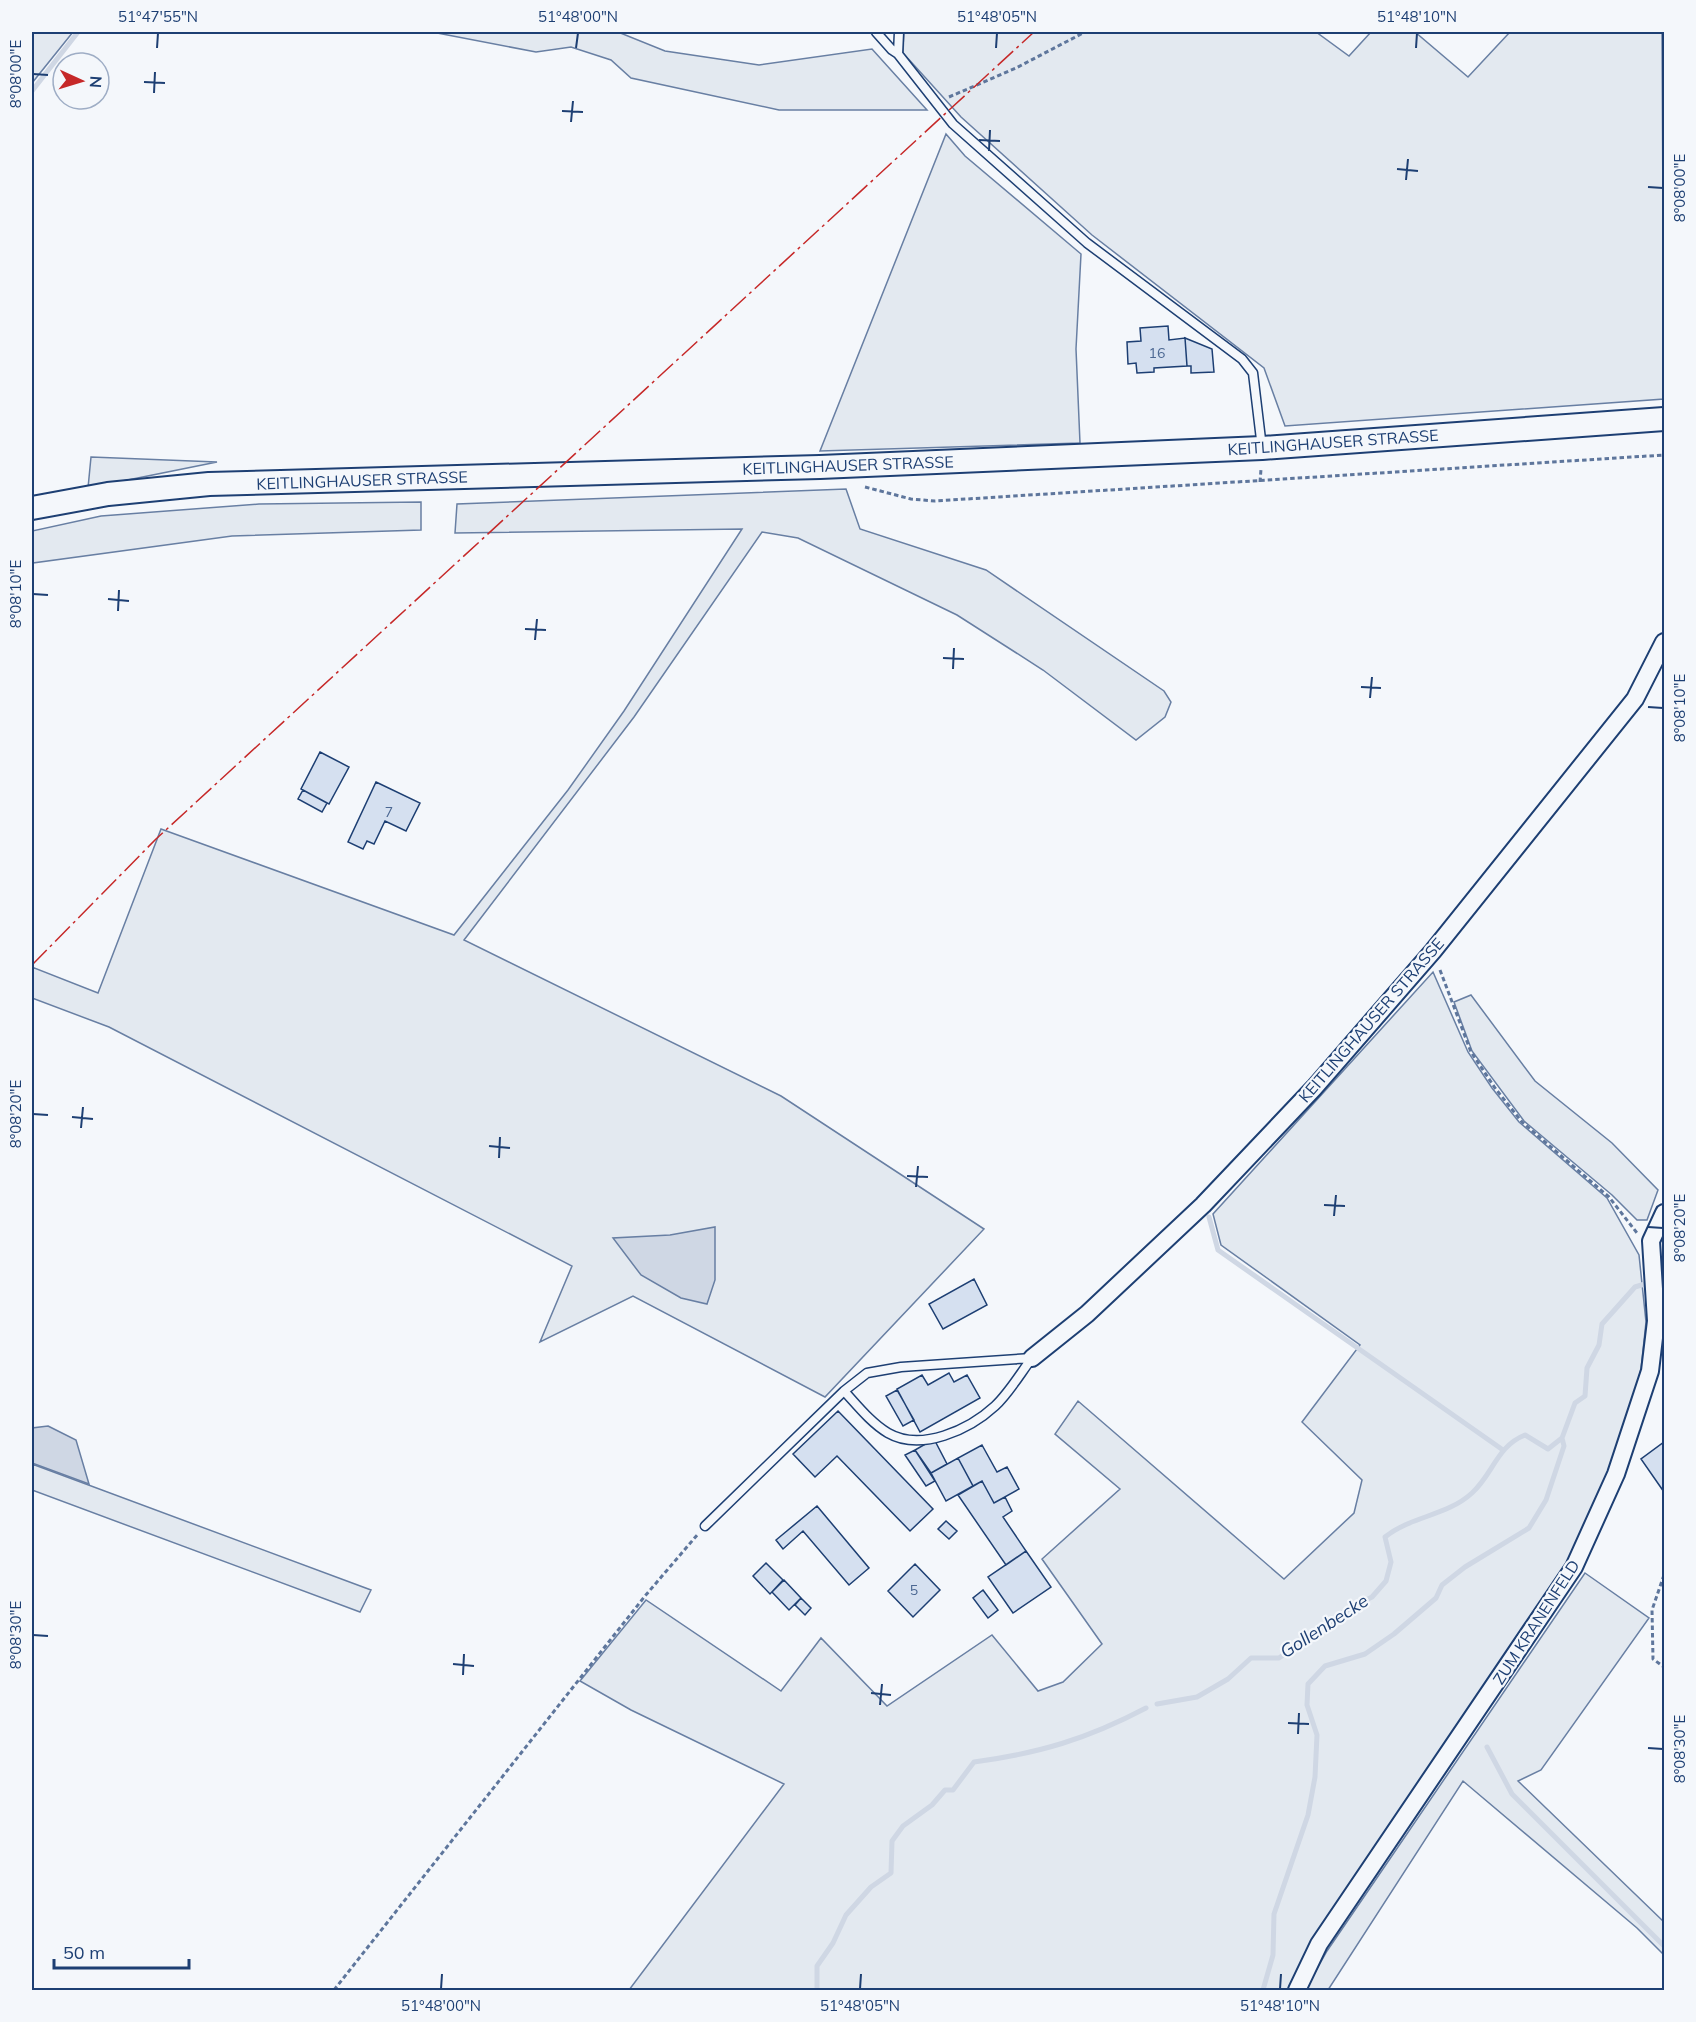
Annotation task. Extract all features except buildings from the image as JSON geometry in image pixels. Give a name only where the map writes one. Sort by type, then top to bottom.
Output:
[{"type":"main road","name":"KEITLINGHAUSER STRASSE","points":[[32,508],[108,494],[209,484],[820,467],[1262,448],[1665,419]]},
{"type":"street","name":"KEITLINGHAUSER STRASSE","points":[[1032,1358],[1087,1314],[1203,1205],[1314,1088],[1433,951],[1635,699],[1665,642]]},
{"type":"street","points":[[1650,1241],[1665,1213]]},
{"type":"street","name":"ZUM KRANENFELD","points":[[1297,1990],[1319,1944],[1574,1567],[1616,1474],[1650,1371],[1660,1322],[1652,1295],[1650,1241]]},
{"type":"lane","points":[[876,32],[898,54],[953,124],[1087,243],[1242,359],[1253,373],[1262,448]]},
{"type":"lane","points":[[898,54],[899,32]]},
{"type":"lane","points":[[844,1391],[873,1421],[889,1433],[915,1441],[933,1439],[968,1424],[994,1407],[1032,1358]]},
{"type":"lane","points":[[705,1526],[844,1391],[867,1373],[901,1368],[1032,1358]]},
{"type":"path","points":[[936,102],[1016,69],[1085,32]]},
{"type":"path","points":[[861,485],[911,499],[936,501],[1665,455]]},
{"type":"path","points":[[1433,951],[1471,1052],[1495,1088],[1522,1122],[1609,1197],[1641,1239],[1650,1241]]},
{"type":"path","points":[[334,1990],[638,1605],[705,1526]]},
{"type":"path","points":[[1665,1575],[1652,1610],[1653,1659],[1665,1667]]},
{"type":"shaded area","points":[[32,32],[73,32],[58,51],[51,51],[51,59],[32,83]]},
{"type":"shaded area","points":[[432,32],[618,32],[665,51],[759,65],[872,49],[927,110],[779,110],[631,78],[611,60],[571,47],[536,52]]},
{"type":"shaded area","points":[[904,32],[1316,32],[1349,56],[1371,32],[1415,32],[1468,77],[1510,32],[1662,32],[1664,399],[1285,426],[1264,368],[1092,235],[961,117],[903,53]]},
{"type":"shaded area","points":[[946,134],[965,156],[1081,254],[1076,349],[1080,443],[820,451]]},
{"type":"shaded area","points":[[91,457],[217,462],[88,488]]},
{"type":"shaded area","points":[[846,489],[860,529],[986,570],[1164,691],[1171,702],[1165,717],[1136,740],[1043,670],[957,615],[798,538],[762,532],[634,717],[464,940],[781,1096],[984,1229],[825,1397],[633,1296],[540,1342],[572,1266],[109,1027],[32,998],[32,967],[98,993],[161,829],[454,935],[568,790],[624,711],[742,529],[455,533],[457,504]]},
{"type":"shaded area","points":[[421,502],[421,530],[232,536],[33,563],[32,566],[32,531],[101,516],[259,504]]},
{"type":"shaded area","points":[[1433,972],[1468,1052],[1492,1088],[1519,1122],[1607,1198],[1639,1255],[1646,1322],[1641,1369],[1632,1405],[1609,1470],[1569,1565],[1311,1944],[1289,1990],[629,1990],[784,1784],[631,1710],[580,1681],[646,1600],[781,1691],[821,1638],[887,1706],[992,1635],[1038,1691],[1063,1682],[1102,1644],[1042,1559],[1120,1489],[1055,1434],[1078,1401],[1284,1579],[1354,1513],[1362,1480],[1302,1422],[1360,1345],[1221,1245],[1213,1214]]},
{"type":"shaded area","points":[[1471,995],[1535,1081],[1612,1143],[1658,1190],[1647,1220],[1637,1220],[1612,1195],[1524,1121],[1472,1051],[1454,1002]]},
{"type":"shaded area","points":[[715,1227],[715,1280],[707,1304],[681,1298],[641,1275],[613,1238],[670,1235]]},
{"type":"shaded area","points":[[48,1426],[76,1440],[89,1484],[32,1463],[32,1428]]},
{"type":"shaded area","points":[[32,1464],[371,1590],[360,1612],[32,1490]]},
{"type":"shaded area","points":[[1585,1573],[1649,1618],[1541,1770],[1518,1781],[1664,1922],[1664,1955],[1637,1928],[1463,1781],[1328,1990],[1305,1990],[1327,1951]]},
{"type":"waterway","points":[[32,91],[78,32]]},
{"type":"waterway","points":[[1209,1217],[1218,1250],[1503,1450]]},
{"type":"waterway","name":"Gollenbecke","points":[[1157,1704],[1197,1697],[1228,1679],[1251,1658],[1279,1658],[1348,1609],[1372,1597],[1386,1581],[1391,1562],[1385,1537],[1406,1524],[1462,1501],[1479,1486],[1501,1453],[1516,1440],[1525,1435],[1548,1449],[1562,1438],[1575,1403],[1585,1396],[1587,1368],[1599,1345],[1602,1324],[1635,1287],[1664,1278]]},
{"type":"waterway","points":[[1263,1990],[1273,1955],[1274,1914],[1308,1815],[1315,1777],[1317,1735],[1307,1705],[1308,1684],[1325,1666],[1365,1654],[1394,1634],[1436,1598],[1442,1585],[1465,1567],[1529,1528],[1546,1500],[1564,1446],[1562,1438]]},
{"type":"waterway","name":"Gollenbecke","points":[[817,1990],[817,1966],[833,1943],[846,1915],[871,1887],[891,1873],[892,1841],[903,1826],[932,1805],[945,1790],[953,1790],[974,1762],[1063,1743],[1104,1728],[1146,1708]]},
{"type":"waterway","points":[[1487,1747],[1512,1794],[1664,1946]]},
{"type":"power","points":[[32,965],[156,839],[1034,32]]}]
